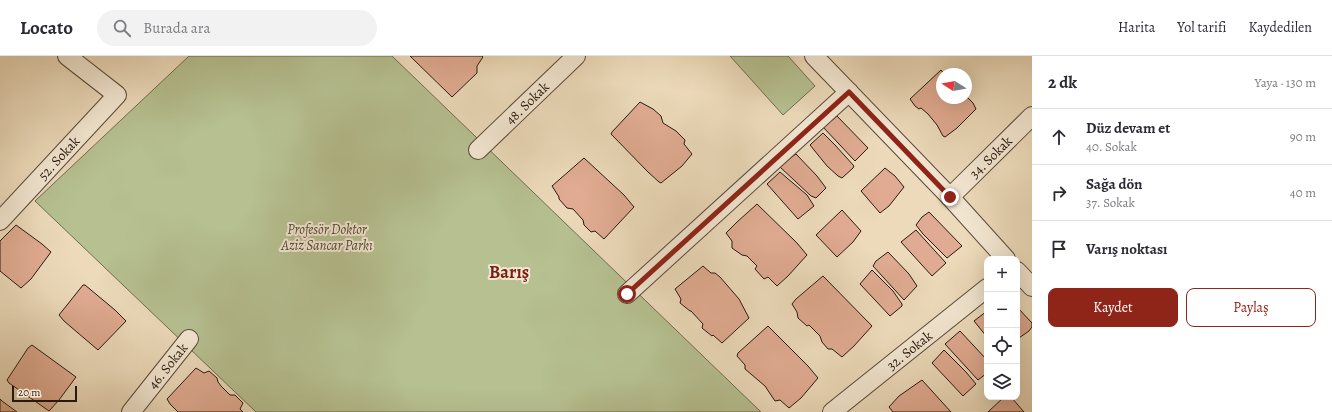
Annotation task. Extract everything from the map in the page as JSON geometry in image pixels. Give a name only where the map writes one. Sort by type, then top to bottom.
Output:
[{"type":"street","name":"52. Sokak","points":[[0,221],[117,95],[67,56]]},
{"type":"street","name":"48. Sokak","points":[[478,150],[576,56]]},
{"type":"street","points":[[814,56],[950,197],[1003,256]]},
{"type":"street","points":[[627,294],[849,92]]},
{"type":"street","name":"34. Sokak","points":[[950,197],[1032,116]]},
{"type":"street","points":[[1020,273],[1032,287]]},
{"type":"street","name":"32. Sokak","points":[[832,412],[984,290]]},
{"type":"street","name":"46. Sokak","points":[[131,412],[189,339]]},
{"type":"green space","name":"Profesör Doktor Aziz Sancar Parkı","points":[[189,56],[392,56],[761,412],[256,412],[35,201]]},
{"type":"green space","points":[[730,56],[788,56],[815,86],[783,115]]},
{"type":"building","points":[[410,56],[483,57],[477,66],[477,73],[452,97]]},
{"type":"building","points":[[936,75],[936,104],[972,104],[972,102],[976,109],[957,128],[945,137],[928,114],[921,108],[919,109],[915,106],[910,99]]},
{"type":"building","points":[[640,102],[653,109],[661,116],[663,123],[676,131],[685,140],[684,144],[692,154],[682,166],[661,183],[648,172],[611,134]]},
{"type":"building","points":[[837,116],[868,148],[855,161],[823,127]]},
{"type":"building","points":[[823,133],[854,166],[842,178],[827,166],[810,145]]},
{"type":"building","points":[[796,154],[826,188],[816,198],[811,196],[780,167]]},
{"type":"building","points":[[584,158],[624,195],[634,207],[604,239],[595,231],[591,232],[573,209],[567,208],[559,199],[552,186]]},
{"type":"building","points":[[885,168],[895,176],[904,187],[889,206],[880,213],[861,191]]},
{"type":"building","points":[[780,172],[807,195],[814,206],[798,219],[767,184]]},
{"type":"building","points":[[757,204],[797,243],[807,255],[777,286],[768,277],[764,279],[755,269],[757,266],[747,256],[742,255],[732,248],[732,241],[726,233]]},
{"type":"building","points":[[842,210],[861,231],[853,242],[837,257],[816,235]]},
{"type":"building","points":[[929,212],[962,246],[947,258],[916,225],[922,217]]},
{"type":"building","points":[[16,225],[51,252],[31,279],[21,288],[0,271],[0,241]]},
{"type":"building","points":[[916,230],[946,263],[932,276],[901,242]]},
{"type":"building","points":[[888,252],[909,274],[917,286],[904,300],[873,266],[876,261]]},
{"type":"building","points":[[703,266],[711,273],[715,273],[720,277],[739,299],[749,318],[722,343],[702,328],[703,324],[691,311],[680,303],[681,299],[675,289]]},
{"type":"building","points":[[872,270],[893,291],[902,304],[902,306],[890,316],[860,284]]},
{"type":"building","points":[[823,276],[872,326],[842,357],[832,349],[828,349],[822,342],[820,336],[809,325],[807,326],[798,318],[797,312],[792,304]]},
{"type":"building","points":[[83,285],[85,285],[115,310],[126,321],[98,350],[59,315]]},
{"type":"building","points":[[1020,310],[1032,323],[1032,327],[1020,337]]},
{"type":"building","points":[[984,313],[984,333],[974,321]]},
{"type":"building","points":[[768,326],[818,378],[801,398],[789,408],[780,400],[775,401],[765,386],[745,369],[745,365],[737,356],[738,353]]},
{"type":"building","points":[[960,331],[984,357],[984,375],[978,380],[945,344]]},
{"type":"building","points":[[32,345],[76,377],[49,411],[9,383],[7,380],[28,348]]},
{"type":"building","points":[[944,350],[976,384],[963,396],[932,363]]},
{"type":"building","points":[[196,368],[204,373],[209,371],[217,378],[221,386],[230,395],[235,395],[243,403],[240,409],[243,412],[178,412],[167,399]]},
{"type":"building","points":[[922,380],[951,412],[893,412],[889,407],[899,396]]},
{"type":"building","points":[[0,399],[2,401],[17,412],[0,412]]},
{"type":"building","points":[[1001,400],[1014,400],[1024,412],[988,412]]},
{"type":"district","name":"Barış","points":[[509,272]]},
{"type":"route","points":[[627,294],[849,92],[950,197]]}]
